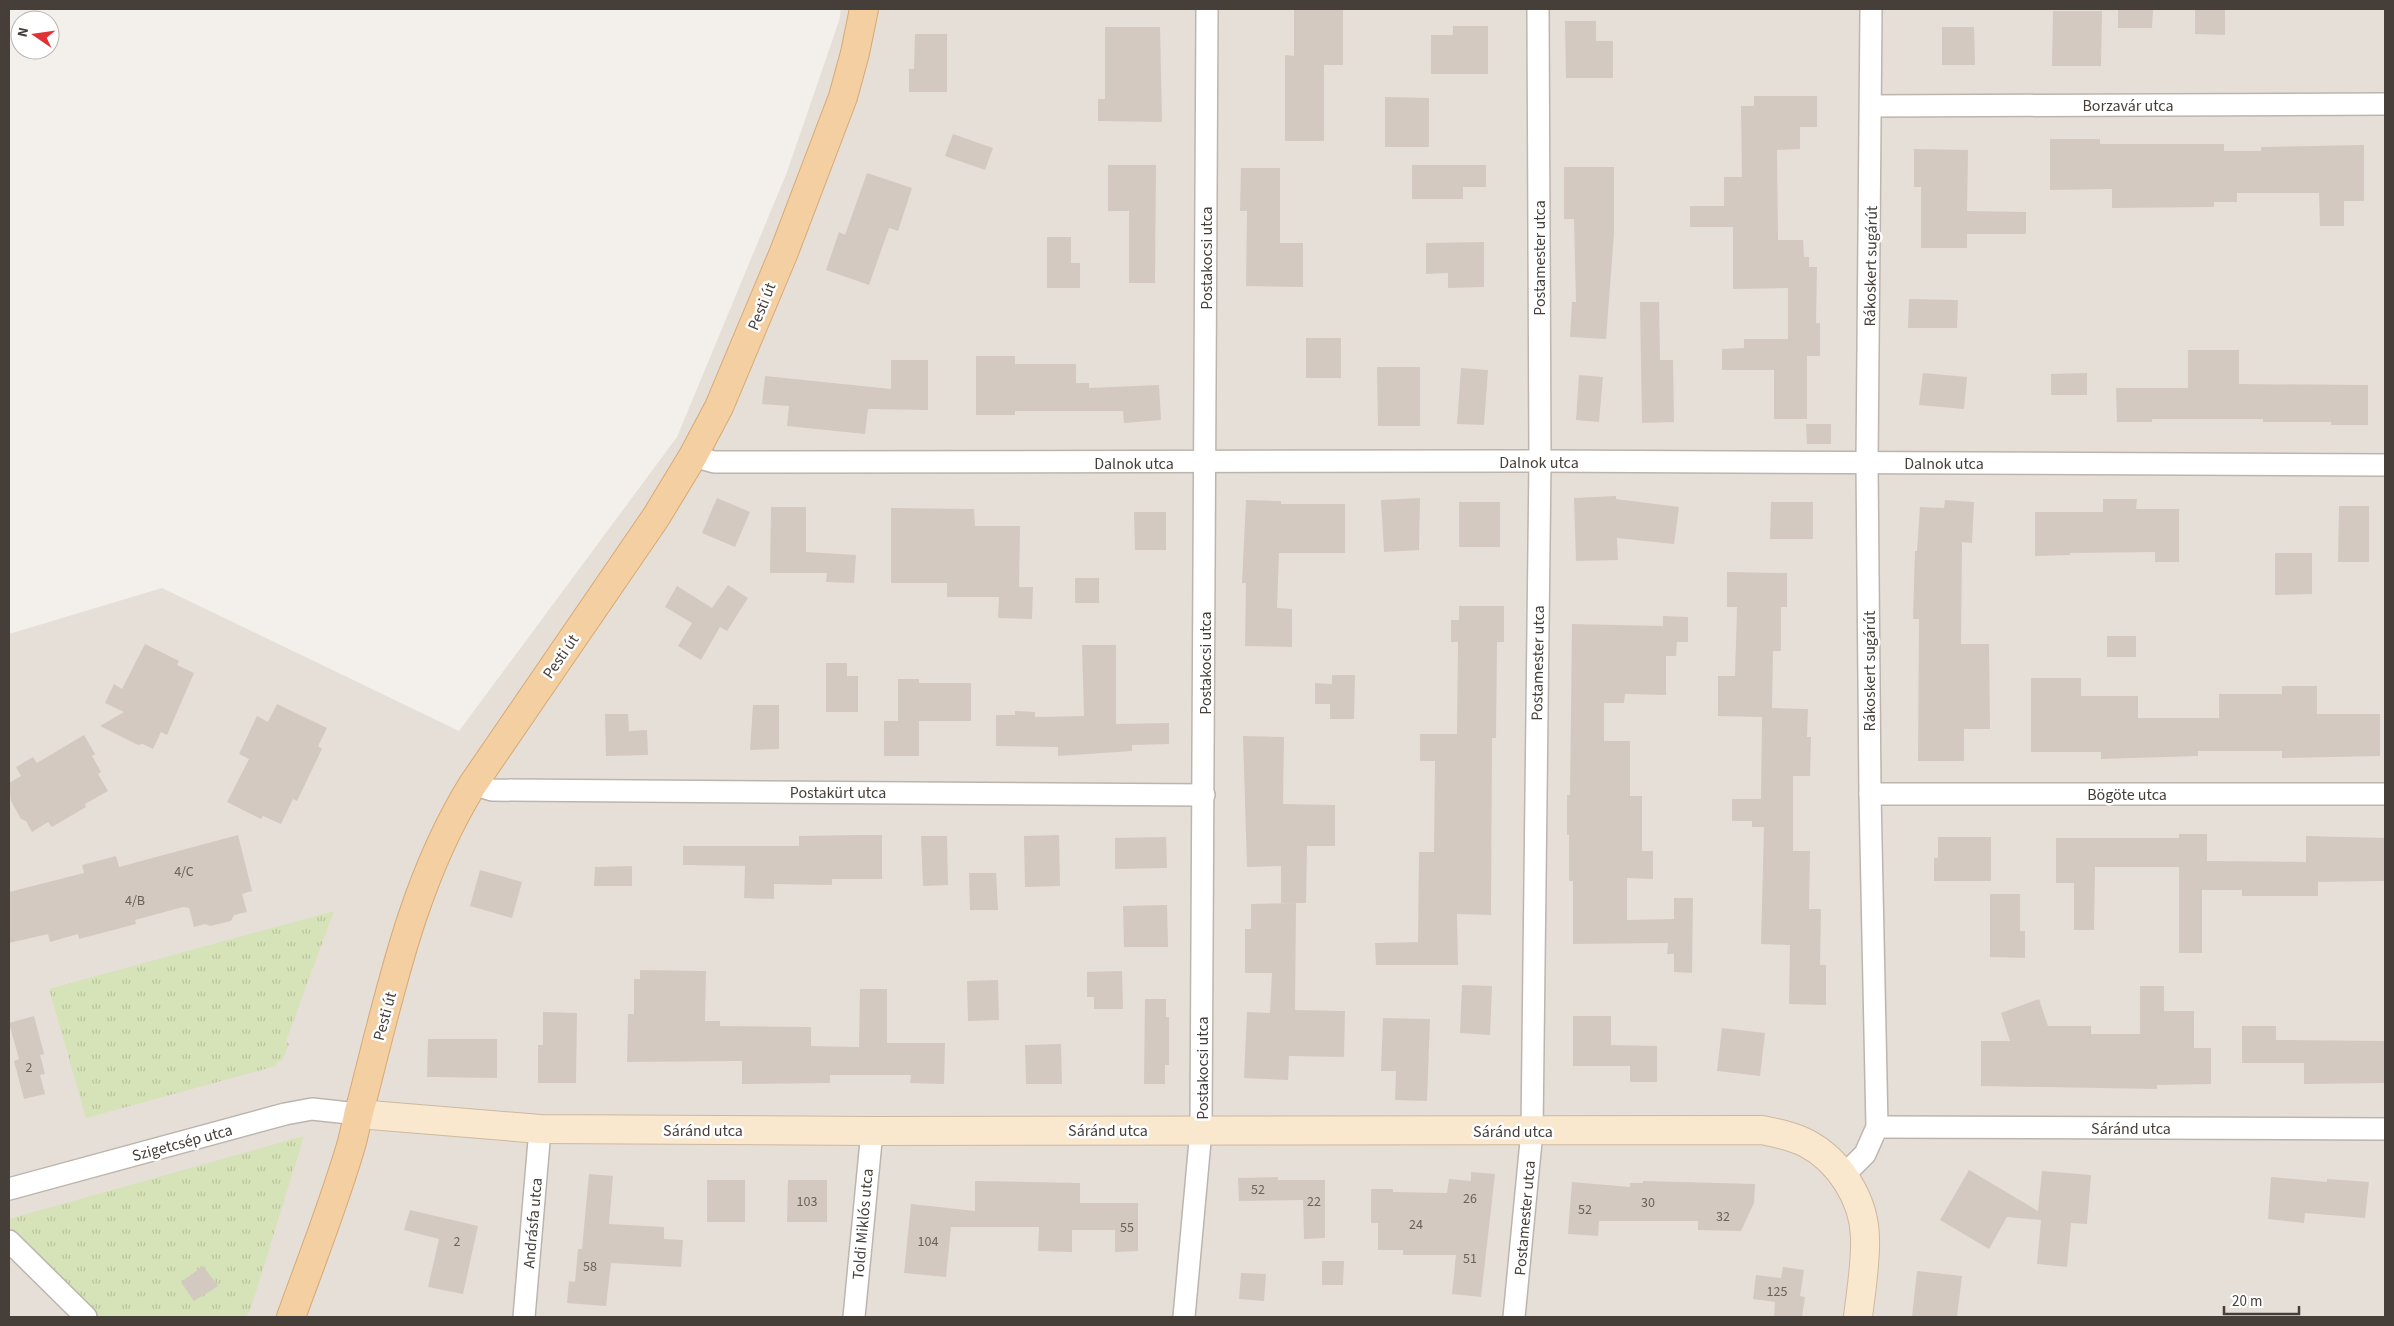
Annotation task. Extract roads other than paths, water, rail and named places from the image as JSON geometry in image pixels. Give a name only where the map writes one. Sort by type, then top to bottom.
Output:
[{"type":"main road","name":"Pesti út","points":[[291,1317],[351,1148],[358,1114],[415,905],[432,860],[452,816],[656,517],[693,456],[719,407],[784,252],[842,97],[855,53],[864,9]]},
{"type":"street","name":"Postakocsi utca","points":[[1184,1317],[1202,1130],[1207,9]]},
{"type":"street","name":"Postamester utca","points":[[1514,1317],[1532,1131],[1540,462],[1538,9]]},
{"type":"street","name":"Rákoskert sugárút","points":[[1844,1176],[1865,1154],[1877,1127],[1870,794],[1867,463],[1872,106],[1871,9]]},
{"type":"street","name":"Borzavár utca","points":[[1872,106],[2385,104]]},
{"type":"street","name":"Dalnok utca","points":[[693,456],[714,462],[2385,465]]},
{"type":"street","name":"Postakürt utca","points":[[473,784],[492,790],[1204,795]]},
{"type":"street","name":"Bögöte utca","points":[[1870,794],[2385,794]]},
{"type":"street","name":"Szigetcsép utca","points":[[9,1189],[285,1114],[312,1109],[358,1114]]},
{"type":"street","name":"Sáránd utca","points":[[358,1114],[540,1129],[872,1131],[1762,1130],[1786,1135],[1807,1143],[1828,1158],[1844,1176]]},
{"type":"street","name":"Sáránd utca","points":[[1877,1127],[2385,1129]]},
{"type":"street","name":"Andrásfa utca","points":[[524,1317],[540,1129]]},
{"type":"street","name":"Toldi Miklós utca","points":[[854,1317],[872,1131]]},
{"type":"street","points":[[1844,1176],[1854,1193],[1865,1234],[1858,1317]]},
{"type":"street","points":[[9,1241],[86,1317]]}]
